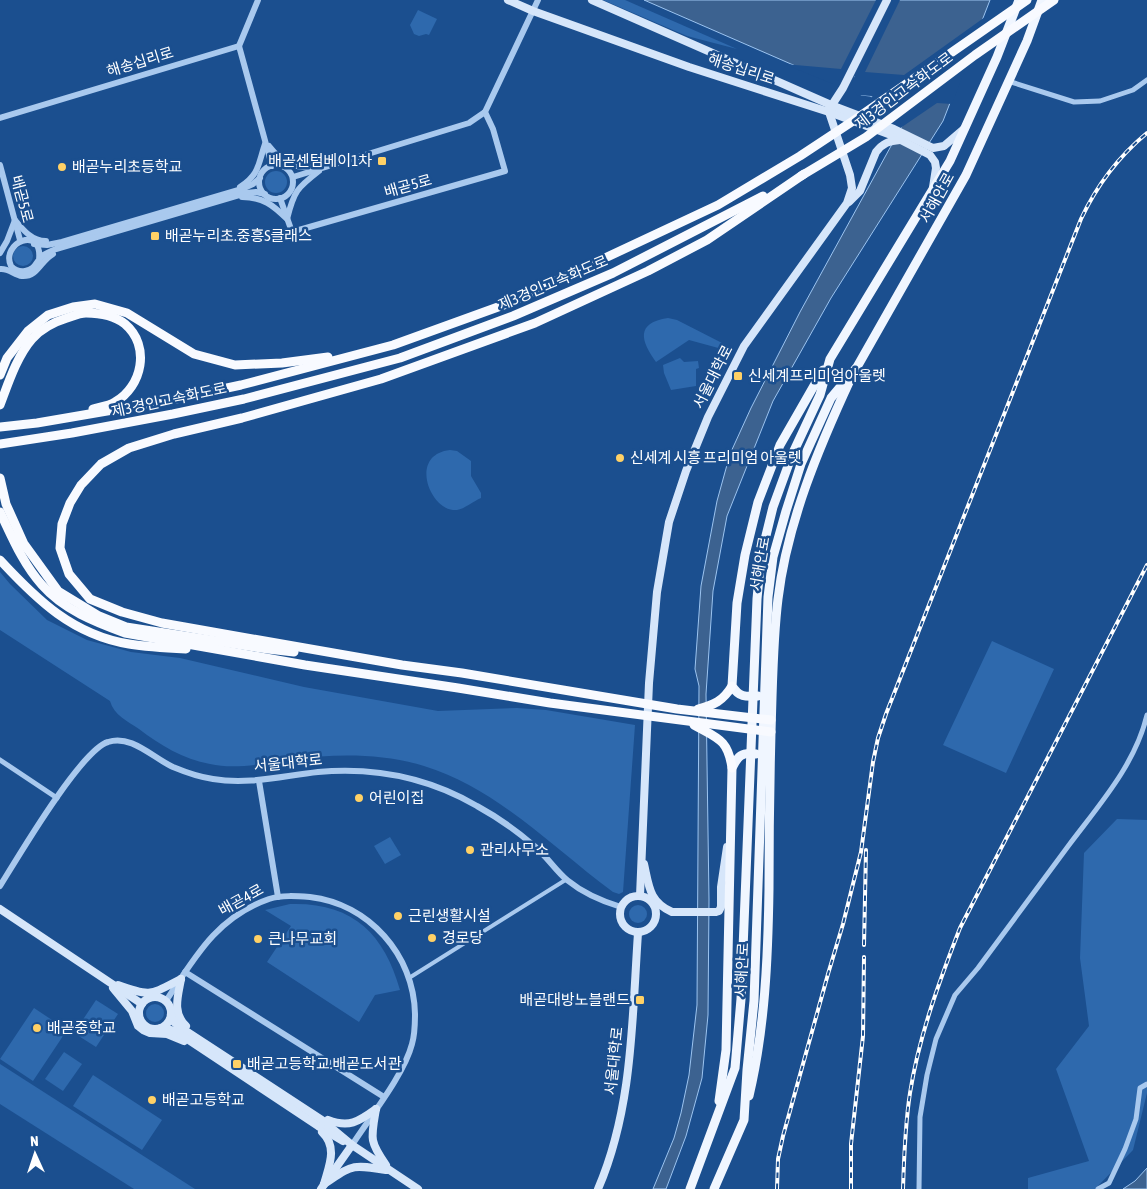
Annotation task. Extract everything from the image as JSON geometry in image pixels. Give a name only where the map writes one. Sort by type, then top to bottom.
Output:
[{"type":"highway","name":"제3경인고속화도로","points":[[0,427],[37,423],[172,400],[232,387],[392,345],[509,303],[718,204],[800,156],[1027,0]]},
{"type":"highway","name":"제3경인고속화도로","points":[[0,444],[72,434],[244,398],[400,358],[513,316],[613,273],[820,166],[866,137],[959,67],[1054,0]]},
{"type":"highway","points":[[771,720],[677,709],[162,623],[122,612],[90,599],[69,574],[60,548],[62,524],[70,503],[81,485],[101,464],[129,448],[174,434],[242,418],[381,379],[535,323],[648,271],[707,240],[804,174]]},
{"type":"highway","points":[[0,375],[7,358],[28,331],[48,316],[74,307],[95,304],[127,313],[194,354],[235,365],[282,363],[392,345]]},
{"type":"highway","points":[[0,405],[13,370],[32,340],[53,323],[84,312],[110,316],[132,331],[141,353],[139,373],[131,388],[115,402],[37,423]]},
{"type":"highway","points":[[0,478],[6,504],[24,544],[58,591],[99,616],[126,627],[163,633],[268,649],[364,658]]},
{"type":"highway","points":[[0,512],[17,549],[42,585],[68,608],[97,623],[125,633],[246,655],[550,703],[771,732]]},
{"type":"highway","points":[[0,560],[39,600],[65,620],[93,634],[128,644],[246,655]]},
{"type":"highway","points":[[690,711],[717,704],[727,695],[732,686]]},
{"type":"highway","points":[[689,722],[725,744],[730,755],[732,768]]},
{"type":"main road","name":"해송십리로","points":[[508,0],[533,11],[689,66],[894,129],[932,148],[944,146],[966,127]]},
{"type":"main road","name":"해송십리로","points":[[592,0],[891,135],[930,155],[935,162],[933,189]]},
{"type":"main road","points":[[848,203],[852,188],[850,175],[830,109],[843,88],[887,0]]},
{"type":"main road","name":"서해안로","points":[[690,1189],[736,1068],[741,998],[758,582],[761,556],[774,506],[792,455],[820,395],[830,359],[950,161],[997,57],[1019,0]]},
{"type":"main road","name":"서해안로","points":[[714,1189],[744,1120],[754,1001],[768,597],[773,557],[801,464],[831,398],[857,367],[966,175],[1027,42],[1042,0]]},
{"type":"main road","name":"서울대학로","points":[[640,896],[649,683],[657,592],[669,522],[686,472],[708,417],[744,346],[848,203],[860,191],[880,146],[887,142],[900,140]]},
{"type":"main road","points":[[772,687],[767,693],[757,697],[747,697],[737,694],[732,686],[738,603],[745,555],[758,502],[780,445],[830,359]]},
{"type":"main road","points":[[744,1120],[756,1068],[768,964],[771,720],[778,599],[785,560],[803,494],[827,429],[857,367]]},
{"type":"main road","points":[[717,1118],[726,1050],[732,768],[739,756],[747,753],[766,759],[770,768]]},
{"type":"main road","points":[[654,905],[657,915],[650,928],[638,933],[624,927],[620,918],[621,907],[628,898],[640,896],[651,901],[664,914],[715,912],[721,907],[721,887],[730,833]]},
{"type":"main road","points":[[642,855],[652,896],[660,906],[671,914]]},
{"type":"main road","points":[[0,909],[142,1004]]},
{"type":"main road","name":"서울대학로","points":[[598,1189],[608,1167],[621,1121],[632,1036],[638,933]]},
{"type":"main road","points":[[106,981],[147,994],[158,990],[183,975]]},
{"type":"main road","points":[[183,975],[177,1002],[177,1015],[208,1049]]},
{"type":"main road","points":[[106,981],[132,1010],[138,1026],[143,1030],[150,1033],[172,1036],[208,1049]]},
{"type":"main road","points":[[208,1049],[175,1031],[150,1028],[142,1022],[139,1011],[142,1004],[152,997],[162,998],[169,1005],[174,1022],[208,1049],[418,1189]]},
{"type":"main road","points":[[161,1028],[171,1015]]},
{"type":"main road","points":[[312,1118],[337,1124],[349,1124],[362,1119],[376,1109]]},
{"type":"main road","points":[[376,1109],[372,1141],[376,1151],[390,1171]]},
{"type":"main road","points":[[312,1118],[328,1138],[331,1146],[331,1158],[323,1187]]},
{"type":"main road","name":"배곧4로","points":[[323,1187],[352,1145]]},
{"type":"main road","points":[[323,1187],[349,1167],[358,1166],[390,1171]]},
{"type":"street","points":[[258,0],[239,46],[272,166],[286,168],[292,177],[293,183],[289,192],[280,198],[287,219]]},
{"type":"street","points":[[292,177],[469,123],[484,112],[538,0]]},
{"type":"street","name":"해송십리로","points":[[0,118],[239,46]]},
{"type":"street","points":[[1008,81],[1074,102],[1100,102],[1133,90],[1147,80]]},
{"type":"street","name":"배곧5로","points":[[287,219],[292,232],[505,171],[493,129],[484,112]]},
{"type":"street","points":[[266,142],[277,157],[291,166],[322,168]]},
{"type":"street","points":[[231,195],[253,176],[260,166],[260,158],[266,142]]},
{"type":"street","name":"배곧5로","points":[[0,165],[20,240]]},
{"type":"street","name":"배곧5로","points":[[231,195],[250,186],[260,178],[264,170],[272,166]]},
{"type":"street","points":[[287,219],[295,193],[303,183],[322,168]]},
{"type":"street","points":[[260,178],[260,186],[264,194]]},
{"type":"street","name":"배곧5로","points":[[0,267],[12,267],[18,271],[28,271],[49,251],[73,242],[231,195],[251,192],[280,198]]},
{"type":"street","points":[[231,195],[262,199],[274,206],[287,219]]},
{"type":"street","points":[[0,253],[15,220],[28,235],[38,240],[73,242]]},
{"type":"street","name":"배곧5로","points":[[0,258],[8,251],[11,245],[20,240],[47,245],[73,242]]},
{"type":"street","name":"배곧5로","points":[[0,267],[18,275],[30,275],[50,256],[73,242]]},
{"type":"street","name":"배곧5로","points":[[34,244],[38,250],[39,260]]},
{"type":"street","points":[[8,251],[8,261],[12,267]]},
{"type":"street","points":[[919,1189],[920,1117],[927,1075],[936,1039],[955,995],[978,968],[1107,794],[1132,756],[1143,733],[1147,715]]},
{"type":"street","name":"서울대학로","points":[[0,886],[75,771],[89,755],[107,742],[116,740],[138,746],[160,760],[193,774],[212,779],[259,781],[320,772],[351,771],[385,774],[430,784],[477,806],[534,845],[567,879],[588,894],[621,907]]},
{"type":"street","points":[[0,760],[57,798]]},
{"type":"street","points":[[259,781],[278,896]]},
{"type":"street","points":[[409,978],[567,879]]},
{"type":"street","name":"배곧4로","points":[[166,1001],[214,933],[227,922],[260,903],[278,896],[305,897],[338,903],[359,914],[383,935],[402,960],[409,978],[414,1002],[412,1043],[398,1076],[352,1145]]},
{"type":"street","points":[[183,975],[384,1096]]},
{"type":"street","points":[[1098,1189],[1108,1183],[1125,1149],[1136,1118],[1140,1088],[1147,1084]]},
{"type":"shaded area","points":[[603,0],[625,0],[737,49],[687,36]]},
{"type":"shaded area","points":[[644,0],[990,0],[943,121],[831,298],[773,401],[727,516],[713,591],[706,694],[709,900],[708,1015],[702,1078],[686,1136],[666,1189],[653,1189],[674,1138],[681,1113],[689,1075],[697,1005],[699,686],[695,669],[701,586],[717,501],[730,454],[751,408],[800,312],[908,115],[870,96],[861,95],[856,91],[856,79],[852,69],[830,81]]},
{"type":"shaded area","points":[[418,10],[437,19],[429,35],[419,36],[414,34],[410,25]]},
{"type":"shaded area","points":[[276,171],[284,174],[287,182],[284,190],[276,193],[268,190],[265,182],[268,174]]},
{"type":"shaded area","points":[[23,246],[30,249],[33,256],[30,263],[23,266],[16,263],[13,256],[16,249]]},
{"type":"shaded area","points":[[668,318],[677,320],[724,344],[722,349],[689,340],[656,362],[647,347],[644,334],[650,324],[657,320]]},
{"type":"shaded area","points":[[680,358],[684,362],[698,361],[699,368],[696,369],[696,386],[671,390],[663,365]]},
{"type":"shaded area","points":[[450,450],[457,451],[471,461],[471,476],[481,493],[481,498],[457,510],[447,508],[439,503],[432,494],[426,472],[429,462],[437,454]]},
{"type":"shaded area","points":[[0,572],[47,620],[87,640],[131,652],[180,658],[304,687],[438,711],[517,708],[546,710],[635,725],[623,892],[619,894],[613,892],[500,804],[451,776],[424,766],[392,759],[342,756],[309,757],[251,765],[220,766],[190,759],[172,751],[121,717],[110,701],[0,630]]},
{"type":"shaded area","points":[[992,641],[1054,669],[1006,773],[943,745]]},
{"type":"shaded area","points":[[1117,819],[1147,820],[1147,1093],[1133,1150],[1095,1189],[1028,1189],[1028,1178],[1089,1161],[1056,1069],[1089,1026],[1080,958],[1084,853]]},
{"type":"shaded area","points":[[390,837],[401,855],[385,864],[374,846]]},
{"type":"shaded area","points":[[290,904],[312,905],[331,909],[348,915],[362,925],[375,937],[385,952],[400,990],[375,995],[359,1022],[267,962],[291,926],[265,910]]},
{"type":"shaded area","points":[[638,905],[644,908],[647,914],[644,920],[638,923],[632,920],[629,914],[632,908]]},
{"type":"shaded area","points":[[96,1000],[118,1014],[96,1047],[74,1033]]},
{"type":"shaded area","points":[[155,1004],[161,1007],[164,1013],[161,1019],[155,1022],[149,1019],[146,1013],[149,1007]]},
{"type":"shaded area","points":[[34,1008],[67,1030],[33,1081],[0,1059]]},
{"type":"shaded area","points":[[64,1052],[82,1064],[63,1091],[45,1079]]},
{"type":"shaded area","points":[[0,1064],[195,1189],[134,1189],[0,1104]]},
{"type":"shaded area","points":[[93,1075],[162,1120],[142,1150],[73,1106]]},
{"type":"shaded area","points":[[1147,1168],[1147,1189],[1123,1189],[1135,1181]]},
{"type":"pier","points":[[876,0],[900,0],[865,72],[904,75],[985,17],[952,104],[937,103],[896,131],[905,116],[870,99],[873,96],[857,95],[851,85],[855,77],[850,71],[833,84],[784,64],[841,69]]},
{"type":"railway","points":[[777,1189],[778,1159],[783,1136],[843,924],[861,852],[873,762],[886,714],[1081,219],[1109,172],[1136,142],[1147,133]]},
{"type":"railway","points":[[903,1189],[907,1117],[914,1072],[931,1009],[960,928],[1147,565]]},
{"type":"railway","points":[[864,945],[866,850]]},
{"type":"railway","points":[[851,1189],[851,1144],[863,1036],[864,957]]},
{"type":"place","name":"배곧센텀베이1차","points":[[382,161]]},
{"type":"place","name":"배곧누리초등학교","points":[[62,167]]},
{"type":"place","name":"배곧누리초.중흥S클래스","points":[[155,236]]},
{"type":"place","name":"신세계프리미엄아울렛","points":[[738,376]]},
{"type":"place","name":"신세계 시흥 프리미엄 아울렛","points":[[620,458]]},
{"type":"place","name":"어린이집","points":[[359,798]]},
{"type":"place","name":"관리사무소","points":[[470,850]]},
{"type":"place","name":"근린생활시설","points":[[398,916]]},
{"type":"place","name":"경로당","points":[[432,938]]},
{"type":"place","name":"큰나무교회","points":[[258,939]]},
{"type":"place","name":"배곧대방노블랜드","points":[[640,1000]]},
{"type":"place","name":"배곧중학교","points":[[37,1028]]},
{"type":"place","name":"배곧고등학교.배곧도서관","points":[[237,1064]]},
{"type":"place","name":"배곧고등학교","points":[[152,1100]]}]
